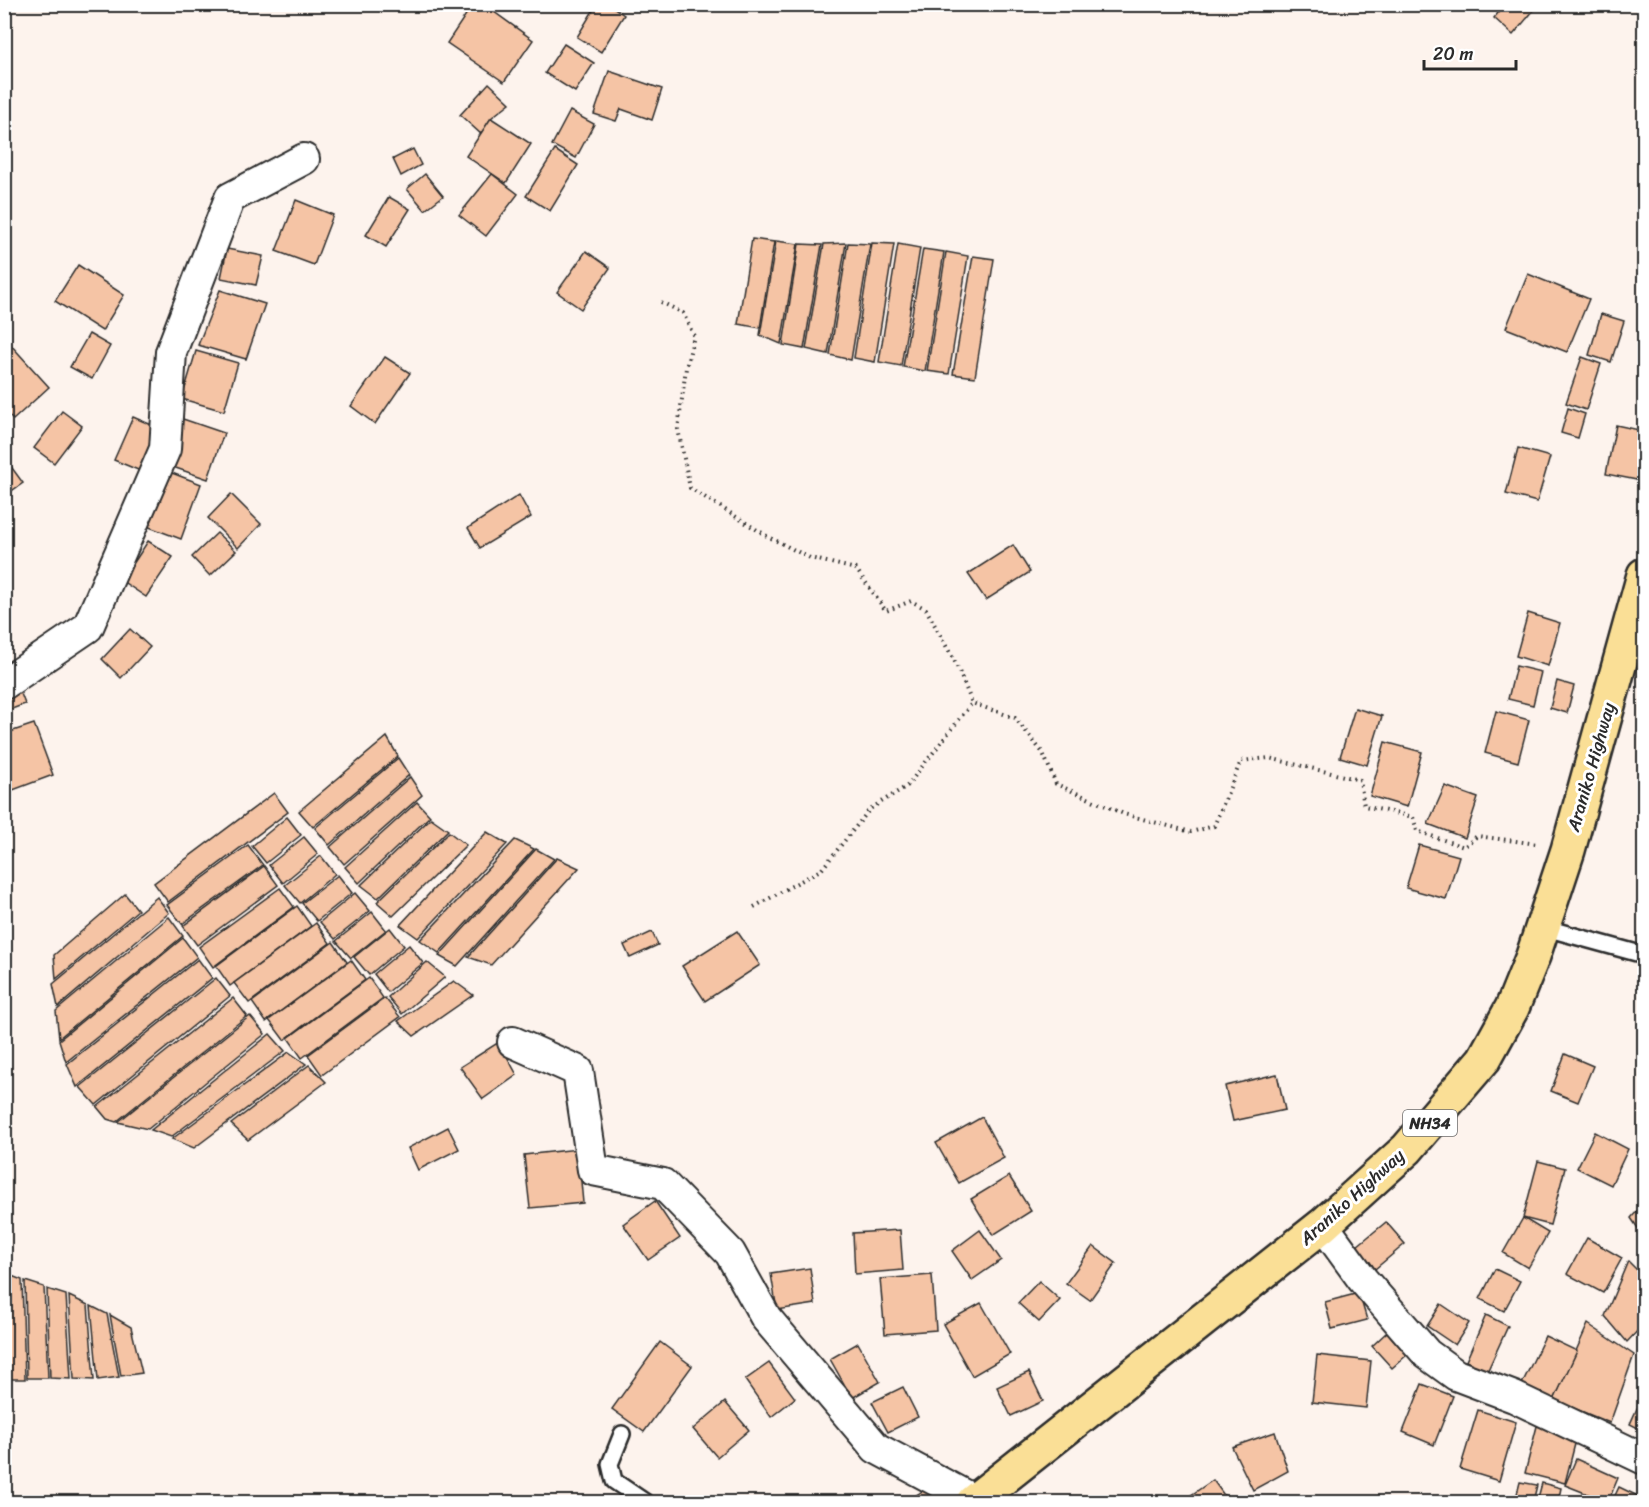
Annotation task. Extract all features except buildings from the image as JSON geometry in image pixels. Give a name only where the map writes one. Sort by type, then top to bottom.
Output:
[{"type":"highway","name":"Araniko Highway","points":[[974,1502],[1323,1225],[1407,1149],[1484,1059],[1512,1008],[1568,850],[1644,576]]},
{"type":"street","points":[[4,684],[88,627],[165,449],[171,352],[230,198],[304,159]]},
{"type":"street","points":[[513,1042],[578,1071],[593,1170],[663,1184],[730,1253],[766,1318],[876,1448],[974,1502]]},
{"type":"street","points":[[1323,1225],[1363,1280],[1427,1354],[1456,1375],[1514,1397],[1644,1459]]},
{"type":"lane","points":[[1542,927],[1644,955]]},
{"type":"lane","points":[[622,1434],[610,1464],[614,1480],[645,1503]]},
{"type":"path","points":[[661,302],[683,313],[694,336],[686,368],[678,429],[690,489],[767,536],[810,558],[856,569],[886,611],[911,601],[926,609],[956,664],[972,703],[1015,718],[1043,753],[1056,784],[1124,814],[1191,832],[1214,826],[1241,761],[1269,758],[1360,780],[1364,806],[1413,817],[1417,831],[1464,847],[1477,836],[1568,850]]},
{"type":"path","points":[[754,907],[822,869],[870,809],[907,786],[972,703]]}]
